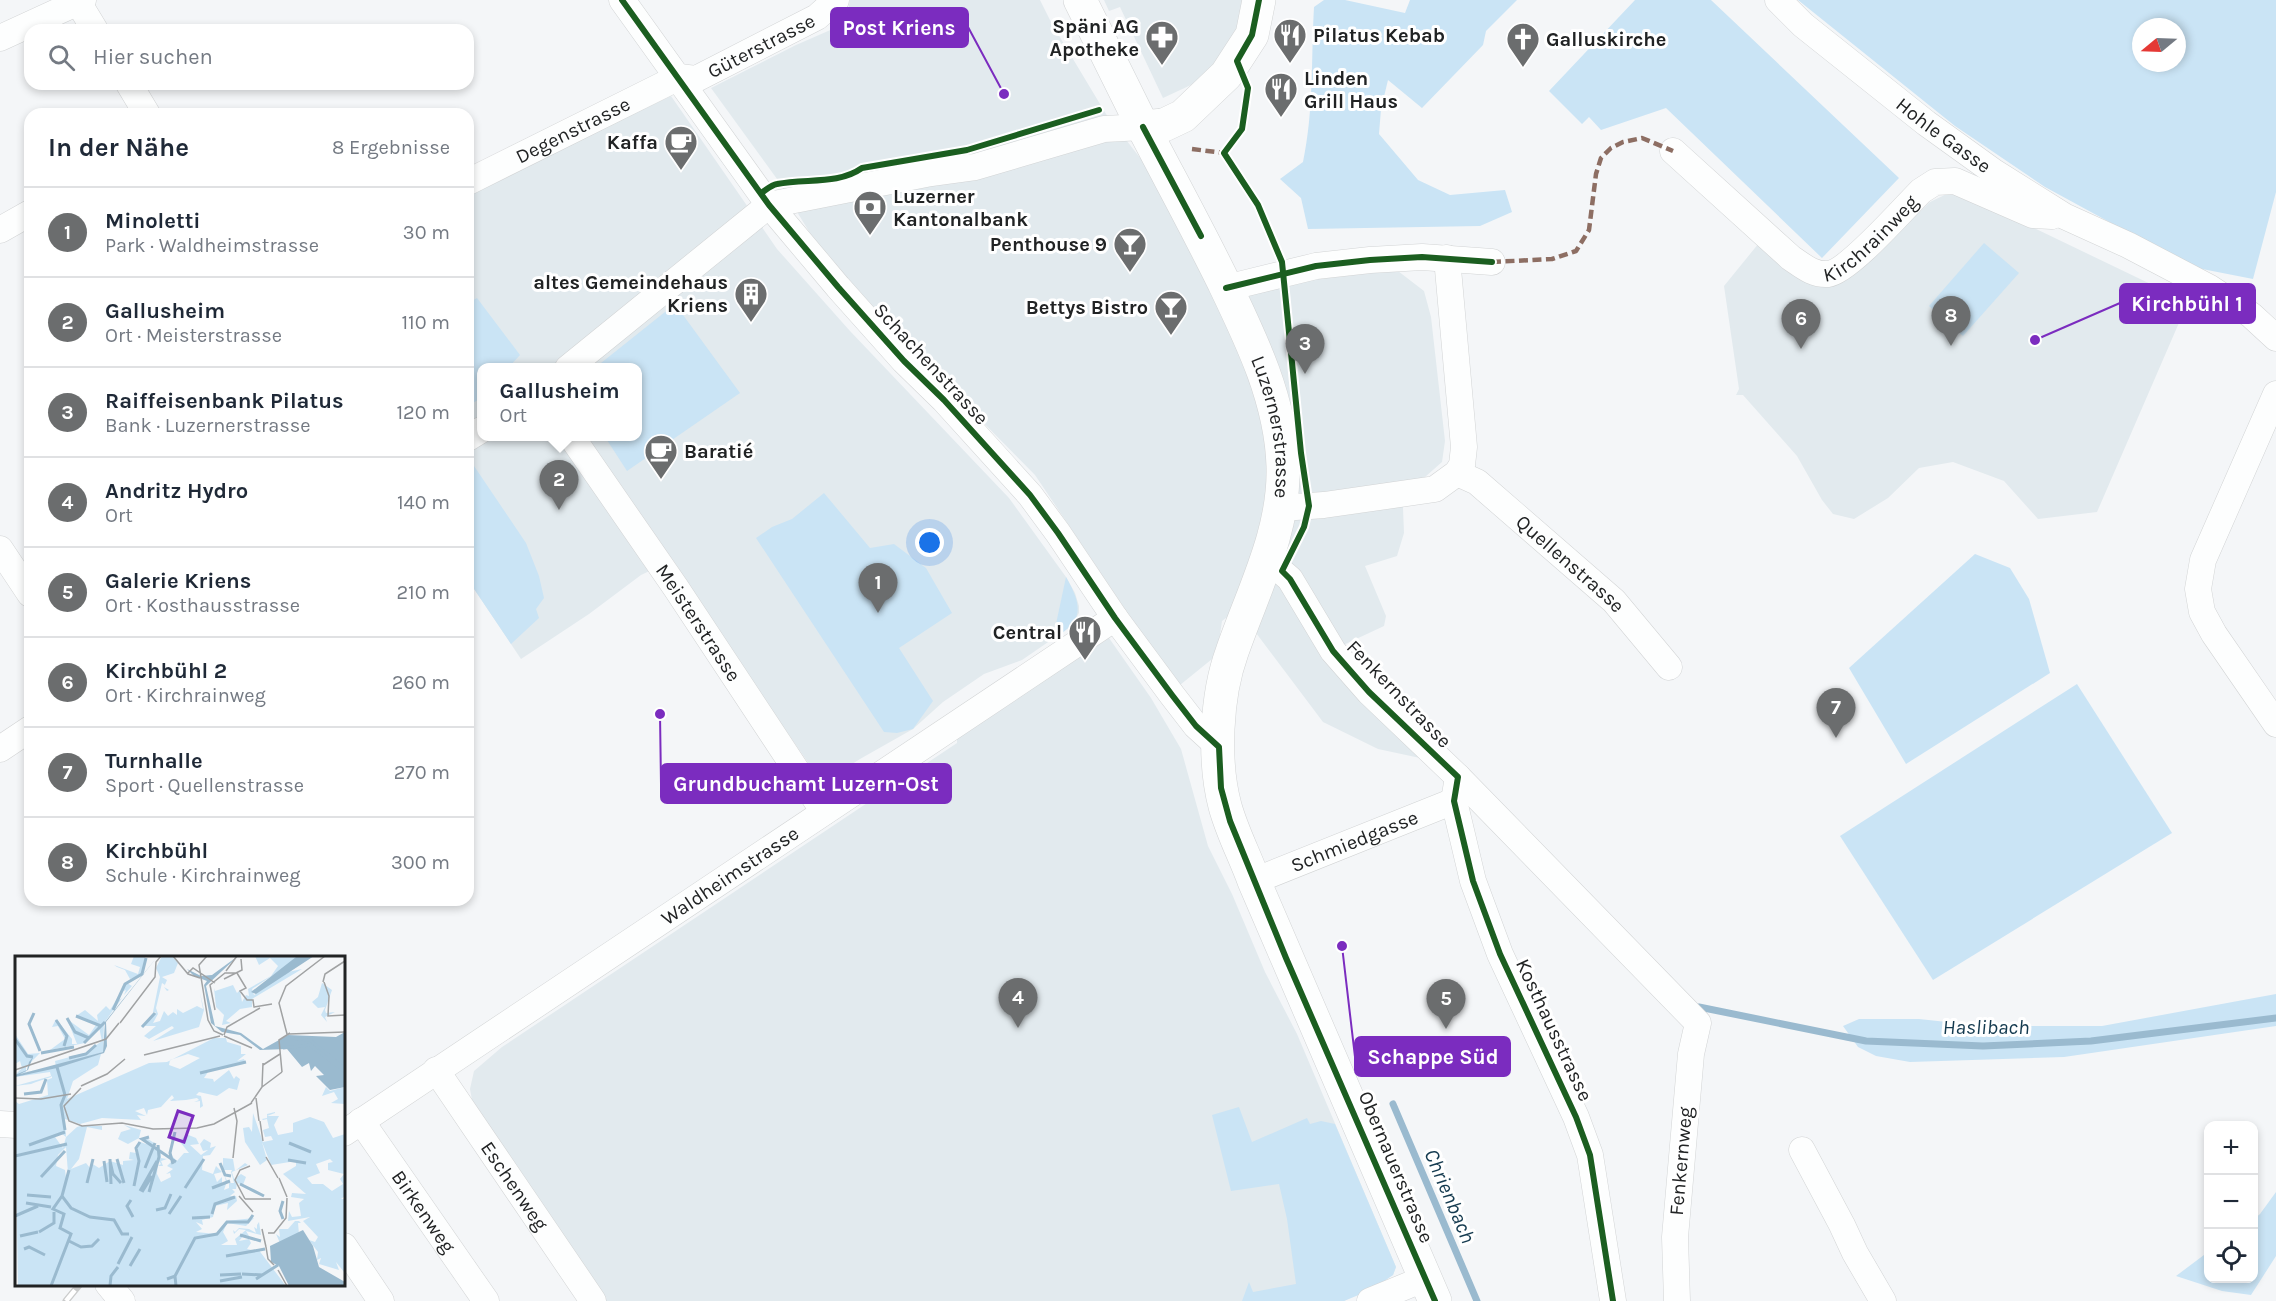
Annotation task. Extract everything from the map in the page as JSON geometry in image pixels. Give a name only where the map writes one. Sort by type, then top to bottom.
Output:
[{"type":"main road","name":"Luzernerstrasse","points":[[1080,0],[1226,288],[1259,360],[1277,418],[1283,466],[1281,508],[1267,559],[1232,652],[1219,712],[1219,768],[1225,805],[1268,914]]},
{"type":"main road","points":[[1143,127],[1164,125],[1183,116],[1226,75],[1252,35],[1259,0]]},
{"type":"main road","name":"Obernauerstrasse","points":[[1268,914],[1431,1290]]},
{"type":"street","name":"Schachenstrasse","points":[[622,0],[769,205],[837,287],[1030,495],[1115,618],[1172,695],[1196,726],[1219,747]]},
{"type":"street","name":"Güterstrasse","points":[[679,77],[696,79],[818,17],[836,0]]},
{"type":"street","name":"Hohle Gasse","points":[[1778,0],[1803,25],[1926,123],[1994,172],[2064,216],[2128,245],[2210,288],[2251,315],[2276,338]]},
{"type":"street","points":[[30,24],[80,1],[92,24]]},
{"type":"street","points":[[0,38],[24,27]]},
{"type":"street","name":"Degenstrasse","points":[[474,179],[679,77]]},
{"type":"street","points":[[133,90],[143,108]]},
{"type":"street","points":[[574,363],[769,205],[931,173],[975,167],[1104,129],[1143,127]]},
{"type":"street","name":"Kirchrainweg","points":[[1673,151],[1791,258],[1812,272],[1830,274],[1847,265],[1921,191],[1935,182],[1955,182],[2033,215],[2064,216]]},
{"type":"street","points":[[0,230],[24,216]]},
{"type":"street","points":[[1281,508],[1435,489],[1457,473],[1462,465],[1464,447],[1447,258]]},
{"type":"street","points":[[1226,288],[1316,266],[1382,259],[1447,258],[1492,262]]},
{"type":"street","points":[[2276,394],[2203,560],[2198,589],[2202,612],[2212,631],[2276,724]]},
{"type":"street","name":"Meisterstrasse","points":[[574,441],[676,588],[824,812]]},
{"type":"street","name":"Quellenstrasse","points":[[1457,473],[1477,482],[1614,601],[1669,667]]},
{"type":"street","points":[[0,549],[24,585]]},
{"type":"street","name":"Fenkernstrasse","points":[[1267,559],[1290,579],[1333,651],[1456,789],[1698,1023]]},
{"type":"street","name":"Waldheimstrasse","points":[[352,1127],[1115,618]]},
{"type":"street","points":[[1172,695],[1199,701],[1222,692]]},
{"type":"street","points":[[0,749],[24,733]]},
{"type":"street","name":"Schmiedgasse","points":[[1254,881],[1456,789]]},
{"type":"street","name":"Kosthausstrasse","points":[[1456,789],[1473,881],[1500,954],[1576,1117],[1590,1155],[1613,1301]]},
{"type":"street","name":"Fenkernweg","points":[[1677,1301],[1675,1237],[1690,1054],[1698,1023]]},
{"type":"street","name":"Eschenweg","points":[[436,1070],[593,1301]]},
{"type":"street","points":[[0,1124],[15,1125]]},
{"type":"street","name":"Birkenweg","points":[[352,1127],[486,1301]]},
{"type":"street","points":[[1802,1150],[1855,1253],[1883,1301]]},
{"type":"street","points":[[345,1247],[381,1301]]},
{"type":"street","points":[[1370,1301],[1431,1290]]},
{"type":"shaded area","points":[[850,0],[1040,0],[1106,114],[1224,266],[1242,279],[1381,269],[1398,271],[1424,291],[1431,317],[1445,441],[1442,462],[1425,477],[1402,483],[1404,533],[1397,556],[1365,566],[1386,616],[1384,626],[1324,654],[1422,749],[1420,758],[1378,749],[1323,722],[1238,609],[1222,621],[1217,655],[1180,685],[1137,627],[1035,475],[938,379],[816,243],[777,179],[711,88],[835,28],[847,17]]},
{"type":"shaded area","points":[[1104,0],[1251,0],[1249,10],[1206,78],[1163,98],[1120,7],[1109,11]]},
{"type":"shaded area","points":[[1324,0],[1345,0],[1405,13],[1410,0],[1517,0],[1486,31],[1483,45],[1422,108],[1388,80],[1381,109],[1379,134],[1418,180],[1450,195],[1505,190],[1512,212],[1480,226],[1308,229],[1301,198],[1280,179],[1303,162],[1311,104],[1314,7]]},
{"type":"shaded area","points":[[1635,0],[1711,0],[1899,178],[1822,258],[1666,108],[1601,130],[1589,117],[1582,124],[1549,91]]},
{"type":"shaded area","points":[[1798,0],[2276,0],[2276,192],[2253,279],[2192,267],[2045,187],[1955,126]]},
{"type":"shaded area","points":[[671,96],[777,249],[850,331],[1009,498],[1075,593],[1079,613],[1072,625],[1022,660],[984,674],[943,702],[913,729],[822,783],[673,560],[641,575],[589,614],[521,659],[474,589],[474,193],[482,186]]},
{"type":"shaded area","points":[[1955,190],[2188,302],[2097,512],[2038,519],[2004,481],[1953,462],[1919,468],[1888,498],[1854,519],[1833,514],[1822,500],[1797,456],[1743,395],[1736,395],[1739,389],[1724,286],[1759,243],[1801,280],[1826,285],[1847,280],[1930,202]]},
{"type":"shaded area","points":[[1984,243],[2019,273],[1963,336],[1929,306]]},
{"type":"shaded area","points":[[477,298],[520,355],[513,363],[477,363],[477,400],[474,402],[474,300]]},
{"type":"shaded area","points":[[675,304],[740,393],[627,471],[608,441],[642,441],[642,363],[601,363]]},
{"type":"shaded area","points":[[474,466],[526,543],[539,576],[544,598],[536,609],[539,618],[511,644],[474,589]]},
{"type":"shaded area","points":[[824,493],[870,548],[894,544],[926,568],[952,613],[899,648],[933,701],[913,729],[897,733],[884,732],[756,538],[772,527],[792,519]]},
{"type":"shaded area","points":[[1975,554],[2010,568],[2029,599],[2050,673],[1906,764],[1849,668]]},
{"type":"shaded area","points":[[1066,577],[1075,596],[1078,612],[1071,626],[1053,638]]},
{"type":"shaded area","points":[[1109,638],[1151,698],[1181,749],[1208,846],[1232,894],[1265,972],[1297,1034],[1396,1267],[1393,1275],[1344,1301],[601,1301],[472,1100],[470,1089],[474,1071],[502,1047],[957,743],[957,736]]},
{"type":"shaded area","points":[[2077,684],[2172,833],[1933,980],[1840,836]]},
{"type":"shaded area","points":[[2276,994],[2276,1026],[2064,1057],[1910,1062],[1876,1056],[1858,1047],[1843,1026],[1859,1019],[1919,1019],[1984,1026],[2102,1026]]},
{"type":"shaded area","points":[[1239,1107],[1252,1142],[1307,1118],[1310,1124],[1321,1121],[1335,1124],[1396,1267],[1393,1275],[1373,1289],[1344,1301],[1242,1301],[1249,1282],[1253,1292],[1296,1284],[1287,1219],[1279,1184],[1231,1191],[1212,1115]]},
{"type":"shaded area","points":[[2276,1192],[2276,1256],[2251,1295],[2222,1291],[2176,1276],[2204,1255],[2204,1283],[2258,1283],[2258,1216]]},
{"type":"waterway","name":"Haslibach","points":[[1699,1007],[1866,1041],[1983,1046],[2091,1041],[2276,1018]]},
{"type":"waterway","name":"Chrienbach","points":[[1393,1104],[1477,1301]]},
{"type":"railway","points":[[66,1301],[78,1286]]},
{"type":"marked path","points":[[1492,262],[1552,259],[1576,251],[1589,230],[1596,174],[1601,158],[1611,148],[1623,142],[1642,138],[1673,151]]},
{"type":"marked path","points":[[1192,149],[1224,153],[1226,156]]},
{"type":"cycle path","points":[[622,0],[769,205],[904,361],[944,400],[1030,495],[1115,618],[1172,695],[1196,726],[1219,747],[1221,788],[1230,821],[1286,958],[1435,1301]]},
{"type":"cycle path","points":[[1259,0],[1252,35],[1237,61],[1248,88],[1242,129],[1224,153],[1258,205],[1282,262],[1301,453],[1309,506],[1304,527],[1282,571],[1290,579],[1333,651],[1369,692],[1458,777],[1454,801],[1473,881],[1500,954],[1576,1117],[1590,1155],[1613,1301]]},
{"type":"cycle path","points":[[761,193],[777,184],[832,179],[843,177],[862,168],[967,150],[1099,110]]},
{"type":"cycle path","points":[[1143,127],[1201,236]]},
{"type":"cycle path","points":[[1226,288],[1316,266],[1370,260],[1422,257],[1492,262]]},
{"type":"place","name":"Pilatus Kebab","points":[[1290,64]]},
{"type":"place","name":"Späni AG Apotheke","points":[[1162,66]]},
{"type":"place","name":"Galluskirche","points":[[1523,68]]},
{"type":"place","name":"Post Kriens","points":[[1004,94]]},
{"type":"place","name":"Linden Grill Haus","points":[[1281,118]]},
{"type":"place","name":"Kaffa","points":[[681,171]]},
{"type":"place","name":"Luzerner Kantonalbank","points":[[870,236]]},
{"type":"place","name":"Penthouse 9","points":[[1130,273]]},
{"type":"place","name":"altes Gemeindehaus Kriens","points":[[751,323]]},
{"type":"place","name":"Bettys Bistro","points":[[1171,336]]},
{"type":"place","name":"Kirchbühl 1","points":[[2035,340]]},
{"type":"place","name":"Kirchbühl","points":[[1951,346]]},
{"type":"place","name":"Kirchbühl 2","points":[[1801,349]]},
{"type":"place","name":"Raiffeisenbank Pilatus","points":[[1305,374]]},
{"type":"place","name":"Baratié","points":[[661,480]]},
{"type":"place","name":"Gallusheim","points":[[559,510]]},
{"type":"place","name":"Minoletti","points":[[878,613]]},
{"type":"place","name":"Central","points":[[1085,661]]},
{"type":"place","name":"Grundbuchamt Luzern-Ost","points":[[660,714]]},
{"type":"place","name":"Turnhalle","points":[[1836,738]]},
{"type":"place","name":"Schappe Süd","points":[[1342,946]]},
{"type":"place","name":"Andritz Hydro","points":[[1018,1028]]},
{"type":"place","name":"Galerie Kriens","points":[[1446,1029]]}]
